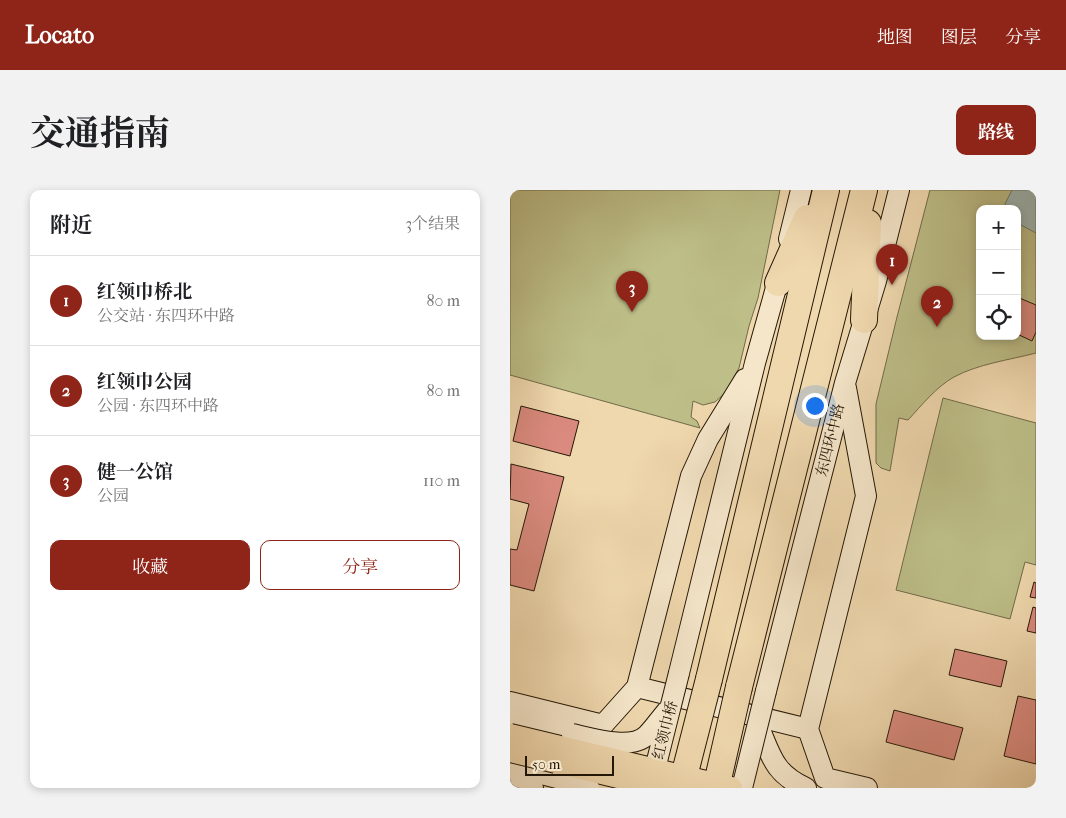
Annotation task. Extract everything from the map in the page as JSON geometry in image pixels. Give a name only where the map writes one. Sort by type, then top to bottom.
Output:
[{"type":"highway","points":[[778,283],[820,190]]},
{"type":"highway","name":"红领巾桥","points":[[681,788],[710,679],[826,190]]},
{"type":"highway","name":"东四环中路","points":[[716,788],[739,687],[864,190]]},
{"type":"highway","points":[[864,320],[869,190]]},
{"type":"main road","points":[[510,735],[731,788]]},
{"type":"main road","points":[[510,751],[664,788]]},
{"type":"street","points":[[510,766],[589,788],[603,724],[638,687],[691,476],[708,439],[755,363],[778,283],[801,190]]},
{"type":"street","name":"东四环中路","points":[[758,725],[845,382],[876,281],[899,190]]},
{"type":"street","name":"红领巾桥","points":[[650,788],[755,363]]},
{"type":"street","points":[[845,382],[866,496],[808,729],[824,783],[867,788]]},
{"type":"street","points":[[638,687],[808,729]]},
{"type":"street","points":[[510,702],[603,724]]},
{"type":"street","points":[[510,718],[608,742],[627,743],[646,737],[671,706]]},
{"type":"street","points":[[742,788],[758,725]]},
{"type":"street","points":[[758,725],[774,764],[786,777],[806,788]]},
{"type":"street","points":[[510,782],[533,788]]},
{"type":"green space","points":[[510,190],[780,190],[758,298],[739,368],[725,393],[715,402],[703,405],[693,401],[691,417],[697,421],[700,428],[510,375]]},
{"type":"green space","points":[[930,190],[1036,190],[1036,353],[983,366],[954,377],[941,386],[908,420],[899,418],[890,471],[881,468],[876,463],[876,404]]},
{"type":"green space","points":[[943,398],[1036,423],[1036,565],[1025,562],[1010,619],[896,590]]},
{"type":"water","points":[[1012,190],[1036,190],[1036,233],[1021,225],[1021,205],[1005,204]]},
{"type":"building","points":[[1021,299],[1036,305],[1036,332],[1032,341],[1021,336]]},
{"type":"building","points":[[521,406],[579,421],[570,456],[513,441]]},
{"type":"building","points":[[511,464],[564,477],[534,591],[510,585],[510,549],[517,550],[529,504],[510,499]]},
{"type":"building","points":[[1034,582],[1036,583],[1036,598],[1030,597]]},
{"type":"building","points":[[1033,607],[1036,608],[1036,633],[1027,631]]},
{"type":"building","points":[[955,649],[1007,661],[1001,687],[949,675]]},
{"type":"building","points":[[1018,696],[1036,700],[1036,764],[1004,756]]},
{"type":"building","points":[[894,710],[963,728],[954,760],[886,742]]},
{"type":"place","name":"红领巾桥北","points":[[892,285]]},
{"type":"place","name":"健一公馆","points":[[632,312]]},
{"type":"place","name":"红领巾公园","points":[[937,327]]}]
